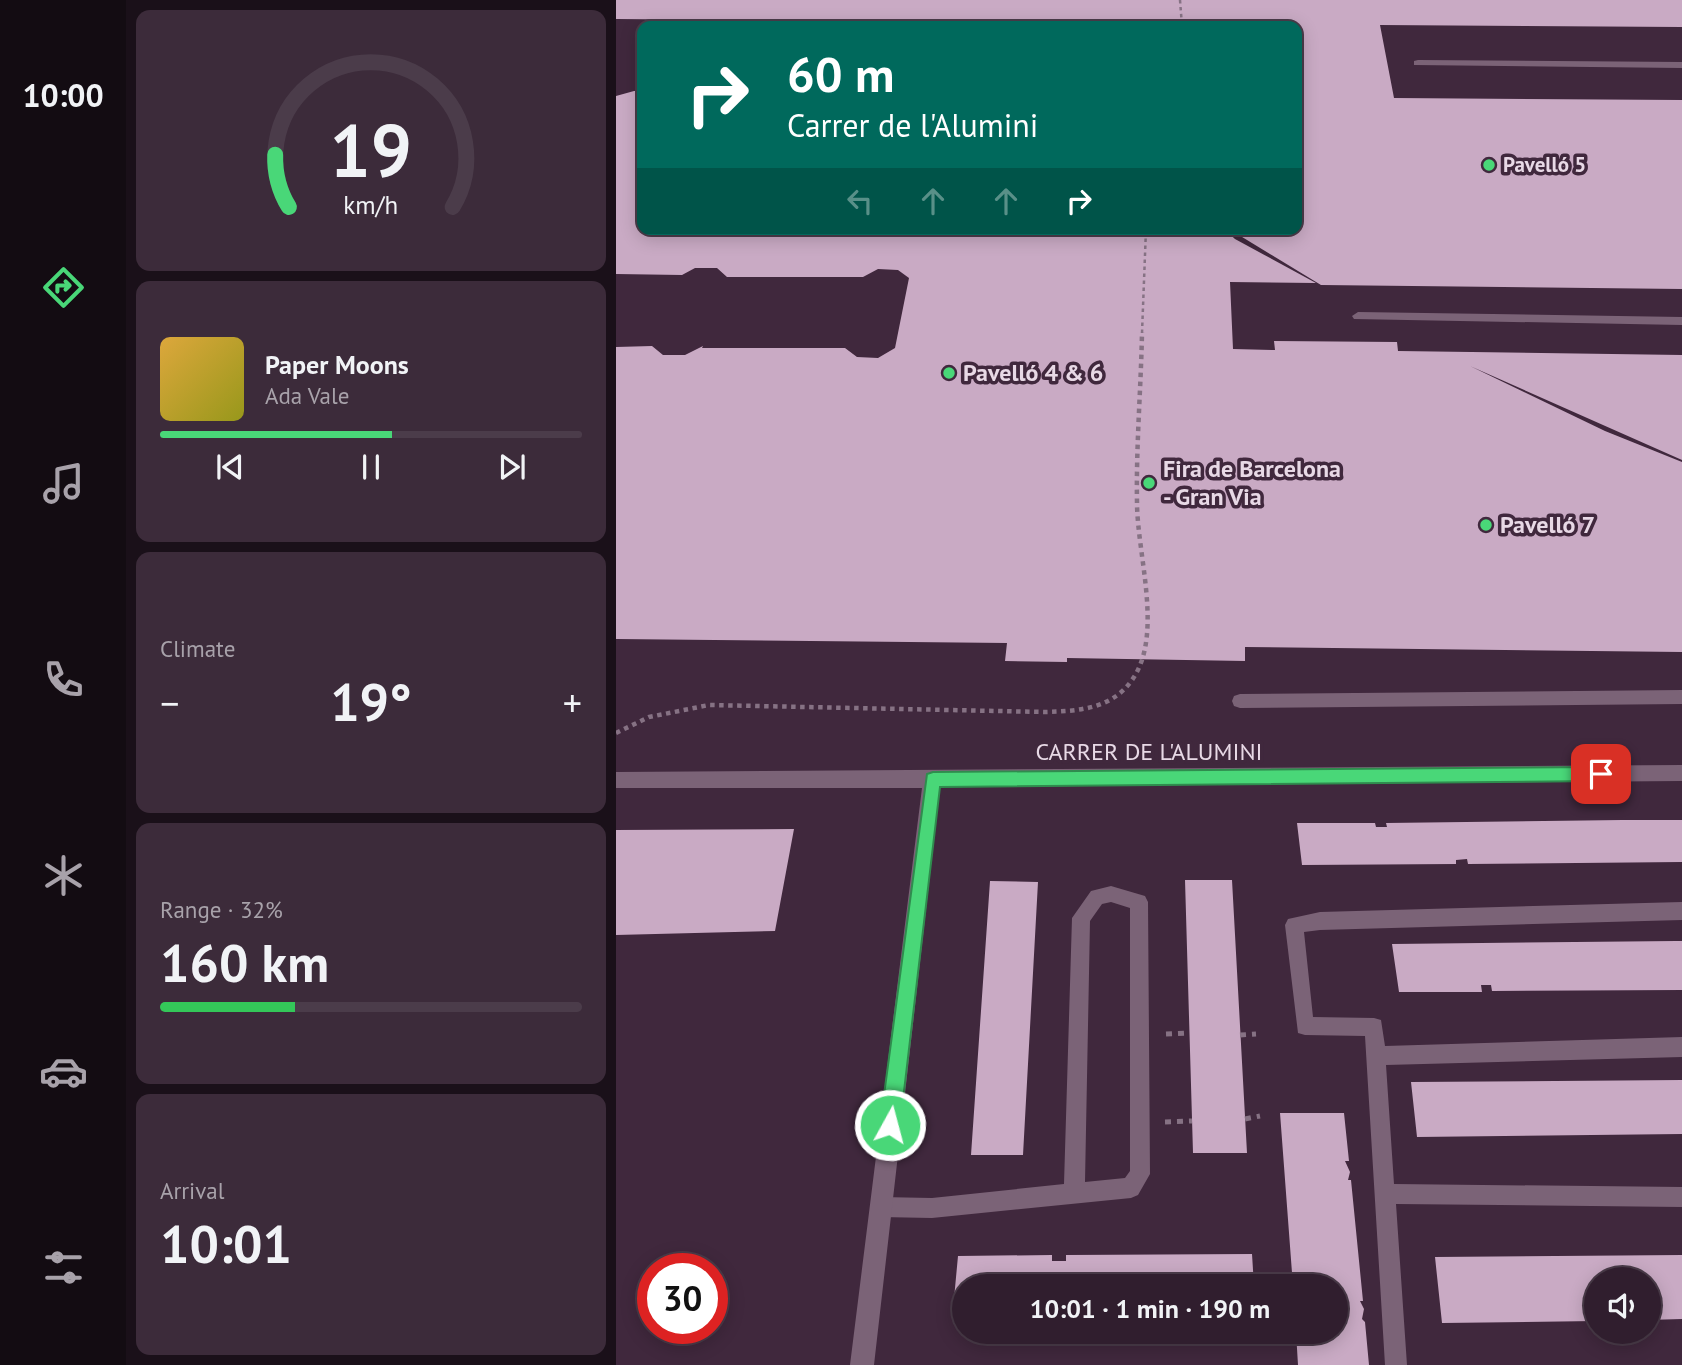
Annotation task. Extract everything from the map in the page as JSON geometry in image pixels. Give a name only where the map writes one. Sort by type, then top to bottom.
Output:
[{"type":"street","name":"CARRER DE L'ALUMINI","points":[[616,780],[1682,773]]},
{"type":"street","points":[[862,1365],[933,779]]},
{"type":"lane","points":[[1418,63],[1682,65]]},
{"type":"lane","points":[[1358,316],[1682,321]]},
{"type":"lane","points":[[1240,701],[1682,697]]},
{"type":"lane","points":[[880,1207],[932,1208],[1074,1194],[1131,1188],[1139,1174],[1139,902],[1111,894],[1097,897],[1081,918],[1074,1194]]},
{"type":"lane","points":[[1396,1365],[1374,1027],[1306,1026],[1294,925],[1320,921],[1682,911]]},
{"type":"lane","points":[[1375,1056],[1682,1047]]},
{"type":"lane","points":[[1385,1194],[1682,1197]]},
{"type":"path","points":[[1180,0],[1183,21]]},
{"type":"path","points":[[616,733],[628,725],[671,710],[709,705],[1088,711],[1108,703],[1129,685],[1141,665],[1146,638],[1144,568],[1138,512],[1146,235]]},
{"type":"path","points":[[1158,1034],[1189,1033]]},
{"type":"path","points":[[1240,1035],[1256,1034]]},
{"type":"path","points":[[1245,1119],[1260,1116]]},
{"type":"path","points":[[1158,1122],[1192,1121]]},
{"type":"building","name":"Pavelló 5","points":[[616,0],[1682,0],[1682,27],[1380,25],[1394,98],[1682,100],[1682,289],[1321,285],[1239,235],[1302,235],[1302,21],[616,19]]},
{"type":"building","name":"Pavelló 4 & 6","points":[[637,91],[637,235],[1231,235],[1316,283],[1230,282],[1233,349],[1275,350],[1274,341],[1397,342],[1398,351],[1682,355],[1682,460],[1470,366],[1605,431],[1682,462],[1682,652],[1245,647],[1245,661],[1067,658],[1067,662],[1005,661],[1007,643],[616,639],[616,347],[652,346],[663,355],[685,355],[703,346],[702,348],[845,348],[857,357],[878,358],[895,348],[909,278],[898,270],[878,269],[863,277],[727,277],[717,268],[695,268],[682,275],[616,274],[616,96]]},
{"type":"building","points":[[1682,820],[1682,862],[1468,864],[1467,859],[1456,860],[1456,864],[1302,865],[1297,823],[1375,823],[1376,827],[1387,827],[1386,823]]},
{"type":"building","points":[[794,829],[775,931],[616,935],[616,830]]},
{"type":"building","points":[[1185,880],[1232,880],[1247,1153],[1193,1153]]},
{"type":"building","points":[[990,881],[1038,882],[1023,1155],[971,1155]]},
{"type":"building","points":[[1682,941],[1682,990],[1492,991],[1491,985],[1481,985],[1482,992],[1399,992],[1392,944]]},
{"type":"building","points":[[1682,1080],[1682,1134],[1417,1137],[1411,1082]]},
{"type":"building","points":[[1280,1113],[1344,1113],[1349,1161],[1345,1161],[1350,1172],[1348,1180],[1351,1180],[1363,1301],[1360,1301],[1364,1309],[1362,1319],[1365,1322],[1369,1365],[1298,1365],[1297,1344],[1348,1344],[1348,1274],[1292,1274]]},
{"type":"building","points":[[1252,1254],[1253,1274],[956,1274],[958,1256],[1052,1255],[1052,1261],[1066,1261],[1066,1255]]},
{"type":"building","points":[[1682,1255],[1682,1319],[1661,1320],[1661,1267],[1584,1267],[1584,1321],[1442,1323],[1435,1257]]},
{"type":"place","name":"Pavelló 5","points":[[1489,165]]},
{"type":"place","name":"Pavelló 4 & 6","points":[[949,373]]},
{"type":"place","name":"Fira de Barcelona - Gran Via","points":[[1149,483]]},
{"type":"place","name":"Pavelló 7","points":[[1486,525]]},
{"type":"route","points":[[890,1125],[933,779],[1601,774]]}]
